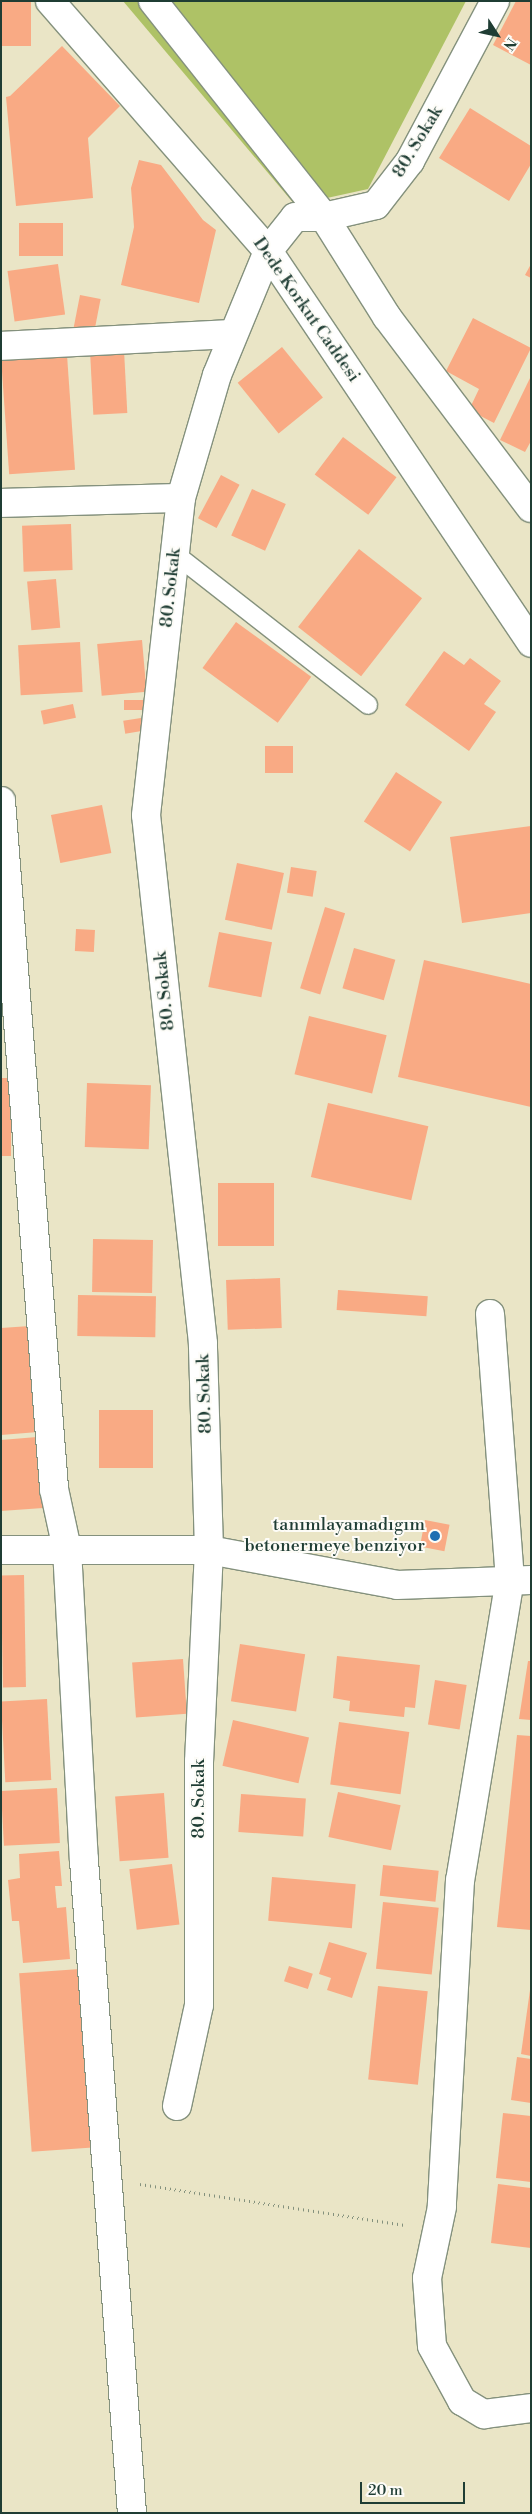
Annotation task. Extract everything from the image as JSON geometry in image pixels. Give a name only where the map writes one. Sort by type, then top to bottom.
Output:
[{"type":"street","name":"Dede Korkut Caddesi","points":[[50,1],[268,251],[531,643]]},
{"type":"street","points":[[153,1],[324,217],[387,317],[531,508]]},
{"type":"street","name":"80. Sokak","points":[[177,2106],[199,2006],[199,1762],[209,1550],[203,1343],[146,815],[181,498],[232,334],[268,251],[295,217],[324,217],[376,205],[410,161],[495,1]]},
{"type":"street","points":[[1,346],[232,334]]},
{"type":"street","points":[[1,503],[181,498]]},
{"type":"street","points":[[1,801],[54,1489],[67,1549],[84,1860],[109,2179],[132,2513]]},
{"type":"street","points":[[490,1314],[520,1580],[460,1880],[442,2207],[427,2278],[432,2346],[462,2401],[484,2414],[531,2408]]},
{"type":"street","points":[[1,1550],[209,1550],[396,1585],[520,1580]]},
{"type":"lane","points":[[174,554],[368,704]]},
{"type":"path","points":[[109,2179],[436,2230]]},
{"type":"green space","points":[[123,1],[466,1],[368,189],[295,205]]},
{"type":"building","points":[[1,1],[31,1],[31,46],[1,46]]},
{"type":"building","points":[[516,1],[531,1],[531,65],[493,45]]},
{"type":"building","points":[[62,46],[120,106],[88,138],[93,198],[16,206],[6,97],[10,96]]},
{"type":"building","points":[[470,108],[531,146],[531,164],[509,201],[439,158]]},
{"type":"building","points":[[139,160],[161,165],[203,220],[216,230],[199,303],[121,285],[134,227],[131,188]]},
{"type":"building","points":[[19,223],[63,223],[63,256],[19,256]]},
{"type":"building","points":[[58,264],[65,315],[15,322],[7,271]]},
{"type":"building","points":[[531,264],[531,278],[525,275]]},
{"type":"building","points":[[80,295],[101,299],[93,337],[73,333]]},
{"type":"building","points":[[473,318],[531,348],[494,423],[469,410],[479,389],[446,371]]},
{"type":"building","points":[[282,347],[323,398],[279,433],[238,383]]},
{"type":"building","points":[[124,350],[127,413],[93,415],[90,352]]},
{"type":"building","points":[[67,355],[75,470],[9,474],[1,360]]},
{"type":"building","points":[[531,376],[531,441],[525,452],[500,440]]},
{"type":"building","points":[[343,437],[397,477],[368,515],[315,475]]},
{"type":"building","points":[[221,475],[240,485],[217,528],[198,518]]},
{"type":"building","points":[[252,489],[286,504],[265,551],[231,536]]},
{"type":"building","points":[[71,524],[73,570],[24,572],[22,526]]},
{"type":"building","points":[[359,549],[422,598],[361,676],[298,627]]},
{"type":"building","points":[[56,579],[60,628],[31,630],[27,582]]},
{"type":"building","points":[[236,622],[311,677],[278,723],[202,668]]},
{"type":"building","points":[[142,640],[147,692],[102,696],[97,644]]},
{"type":"building","points":[[80,642],[83,692],[21,695],[18,645]]},
{"type":"building","points":[[444,651],[464,665],[470,658],[501,681],[484,704],[496,712],[469,751],[405,705]]},
{"type":"building","points":[[124,700],[147,700],[147,710],[124,710]]},
{"type":"building","points":[[73,704],[76,718],[44,725],[41,711]]},
{"type":"building","points":[[141,718],[143,731],[125,734],[123,721]]},
{"type":"building","points":[[265,746],[293,746],[293,773],[265,773]]},
{"type":"building","points":[[396,772],[442,802],[410,851],[364,821]]},
{"type":"building","points":[[102,805],[111,853],[60,863],[51,815]]},
{"type":"building","points":[[531,826],[531,913],[462,923],[450,837]]},
{"type":"building","points":[[237,863],[284,873],[272,930],[225,920]]},
{"type":"building","points":[[291,867],[317,871],[313,897],[287,893]]},
{"type":"building","points":[[325,907],[345,913],[320,994],[300,988]]},
{"type":"building","points":[[76,929],[95,930],[94,952],[75,951]]},
{"type":"building","points":[[219,932],[272,942],[261,997],[208,987]]},
{"type":"building","points":[[354,948],[395,960],[384,1000],[342,988]]},
{"type":"building","points":[[424,960],[531,984],[531,1107],[398,1077]]},
{"type":"building","points":[[309,1016],[387,1035],[372,1094],[294,1074]]},
{"type":"building","points":[[1,1078],[11,1078],[11,1156],[1,1156]]},
{"type":"building","points":[[87,1083],[151,1085],[149,1149],[85,1147]]},
{"type":"building","points":[[328,1103],[428,1126],[411,1200],[311,1177]]},
{"type":"building","points":[[218,1183],[274,1183],[274,1246],[218,1246]]},
{"type":"building","points":[[93,1239],[153,1240],[152,1293],[92,1292]]},
{"type":"building","points":[[280,1278],[282,1328],[228,1330],[226,1280]]},
{"type":"building","points":[[338,1290],[428,1296],[426,1316],[337,1310]]},
{"type":"building","points":[[78,1295],[156,1296],[155,1337],[77,1336]]},
{"type":"building","points":[[30,1326],[38,1432],[1,1435],[1,1328]]},
{"type":"building","points":[[99,1410],[153,1410],[153,1468],[99,1468]]},
{"type":"building","points":[[37,1437],[43,1508],[1,1511],[1,1440]]},
{"type":"building","name":"tanımlayamadıgım betonermeye benziyor","points":[[425,1520],[450,1525],[444,1551],[420,1547]]},
{"type":"building","points":[[1,1575],[24,1575],[26,1687],[3,1687]]},
{"type":"building","points":[[240,1644],[305,1654],[296,1712],[231,1701]]},
{"type":"building","points":[[337,1656],[420,1665],[415,1708],[405,1707],[404,1717],[349,1711],[350,1701],[333,1698]]},
{"type":"building","points":[[183,1659],[187,1714],[136,1717],[132,1663]]},
{"type":"building","points":[[528,1661],[531,1661],[531,1720],[519,1719]]},
{"type":"building","points":[[435,1680],[467,1685],[460,1729],[428,1724]]},
{"type":"building","points":[[47,1699],[51,1780],[5,1782],[1,1701]]},
{"type":"building","points":[[233,1720],[309,1738],[298,1783],[222,1766]]},
{"type":"building","points":[[339,1722],[409,1732],[401,1794],[330,1784]]},
{"type":"building","points":[[517,1735],[531,1736],[531,1930],[497,1927]]},
{"type":"building","points":[[57,1788],[60,1843],[4,1846],[1,1791]]},
{"type":"building","points":[[338,1792],[401,1805],[391,1850],[328,1837]]},
{"type":"building","points":[[164,1793],[169,1858],[120,1861],[115,1796]]},
{"type":"building","points":[[241,1794],[306,1799],[303,1836],[238,1832]]},
{"type":"building","points":[[59,1851],[62,1886],[55,1886],[57,1908],[66,1907],[70,1959],[23,1963],[19,1921],[12,1921],[8,1880],[20,1878],[19,1854]]},
{"type":"building","points":[[172,1864],[179,1925],[137,1930],[129,1869]]},
{"type":"building","points":[[383,1865],[439,1871],[435,1902],[380,1896]]},
{"type":"building","points":[[272,1877],[356,1884],[352,1928],[268,1921]]},
{"type":"building","points":[[383,1902],[439,1908],[432,1974],[376,1969]]},
{"type":"building","points":[[329,1942],[367,1953],[352,1998],[327,1990],[331,1978],[319,1974]]},
{"type":"building","points":[[289,1966],[313,1974],[308,1989],[284,1981]]},
{"type":"building","points":[[80,1969],[92,2148],[32,2152],[19,1973]]},
{"type":"building","points":[[378,1986],[428,1991],[418,2085],[368,2079]]},
{"type":"building","points":[[531,1990],[531,2056],[521,2054]]},
{"type":"building","points":[[517,2057],[531,2059],[531,2103],[511,2100]]},
{"type":"building","points":[[503,2113],[531,2116],[531,2182],[496,2178]]},
{"type":"building","points":[[498,2184],[531,2188],[531,2248],[491,2243]]},
{"type":"place","name":"tanımlayamadıgım betonermeye benziyor","points":[[435,1536]]}]
